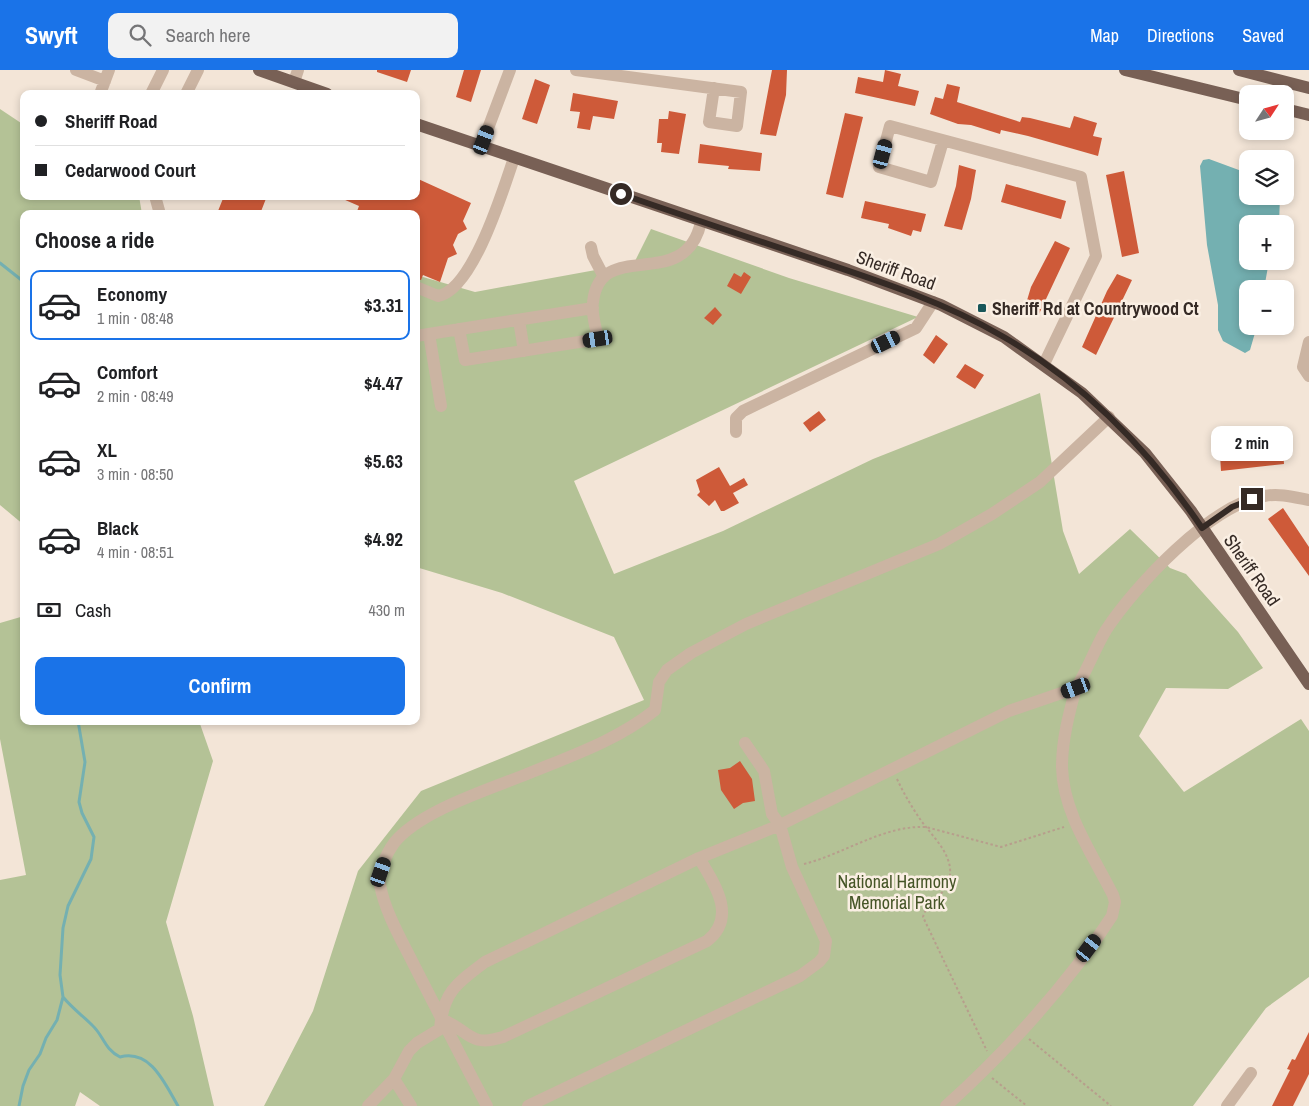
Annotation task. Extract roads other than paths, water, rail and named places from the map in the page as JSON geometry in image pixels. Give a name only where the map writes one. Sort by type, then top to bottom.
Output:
[{"type":"main road","points":[[259,70],[296,76],[320,90]]},
{"type":"main road","points":[[1125,70],[1239,98]]},
{"type":"main road","points":[[1239,70],[1309,88]]},
{"type":"main road","points":[[1294,111],[1309,115]]},
{"type":"main road","name":"Sheriff Road","points":[[420,125],[701,222],[848,270],[932,302],[1004,337],[1044,364],[1109,417],[1156,465],[1202,528],[1309,684]]},
{"type":"street","points":[[77,70],[107,76],[102,90]]},
{"type":"street","points":[[153,90],[163,70]]},
{"type":"street","points":[[188,90],[198,70]]},
{"type":"street","points":[[481,147],[510,70]]},
{"type":"street","points":[[576,70],[714,88]]},
{"type":"street","points":[[943,141],[931,182],[879,168],[890,126],[1081,177],[1096,256],[1044,364]]},
{"type":"street","points":[[420,289],[438,296],[452,290],[477,256],[514,158]]},
{"type":"street","points":[[460,329],[465,360],[598,339],[593,301],[604,277],[625,266],[668,263],[690,247],[698,235],[701,222]]},
{"type":"street","points":[[591,246],[592,256],[604,277]]},
{"type":"street","points":[[736,432],[736,418],[742,411],[916,328],[932,302]]},
{"type":"street","points":[[441,406],[423,335],[593,308]]},
{"type":"street","points":[[519,320],[524,351]]},
{"type":"street","points":[[1309,342],[1303,367],[1309,376]]},
{"type":"street","points":[[487,1106],[402,942],[380,884],[381,872],[386,856],[395,842],[421,822],[454,803],[569,756],[621,733],[642,721],[655,710],[659,682],[667,670],[717,639],[833,586],[939,544],[992,514],[1040,482],[1109,417]]},
{"type":"street","points":[[946,1106],[992,1060],[1061,984],[1112,916],[1115,902],[1113,895],[1076,822],[1068,800],[1062,768],[1066,726],[1076,688],[1107,629],[1143,583],[1202,528],[1232,507],[1262,496],[1280,494],[1309,500]]},
{"type":"street","points":[[368,1106],[394,1079],[409,1051],[417,1042],[440,1029],[445,1001],[456,985],[485,962],[699,858],[780,825],[1009,711],[1076,688]]},
{"type":"street","points":[[528,1106],[800,976],[824,956],[826,941],[792,867],[780,825],[772,814],[764,771],[745,743]]},
{"type":"street","points":[[441,1018],[472,1038],[487,1042],[503,1037],[707,941],[721,926],[723,910],[717,890],[699,858]]},
{"type":"street","points":[[1227,1106],[1250,1073]]},
{"type":"street","points":[[394,1079],[411,1106]]},
{"type":"water","points":[[1209,159],[1239,170],[1239,205],[1280,205],[1279,215],[1239,215],[1239,270],[1267,270],[1266,280],[1239,280],[1239,335],[1254,335],[1250,350],[1245,353],[1223,341],[1218,330],[1218,305],[1207,245],[1200,166],[1203,160]]},
{"type":"waterway","points":[[0,263],[20,279]]},
{"type":"waterway","points":[[19,1106],[29,1070],[40,1054],[46,1038],[57,1020],[63,997],[60,975],[63,928],[68,906],[91,859],[94,837],[82,813],[79,802],[85,762],[79,725]]},
{"type":"waterway","points":[[63,997],[96,1029],[107,1046],[115,1054],[120,1057],[131,1056],[140,1058],[149,1063],[156,1070],[178,1106]]},
{"type":"place","name":"Sheriff Rd at Countrywood Ct","points":[[982,308]]},
{"type":"park label","name":"National Harmony Memorial Park","points":[[897,891]]}]
